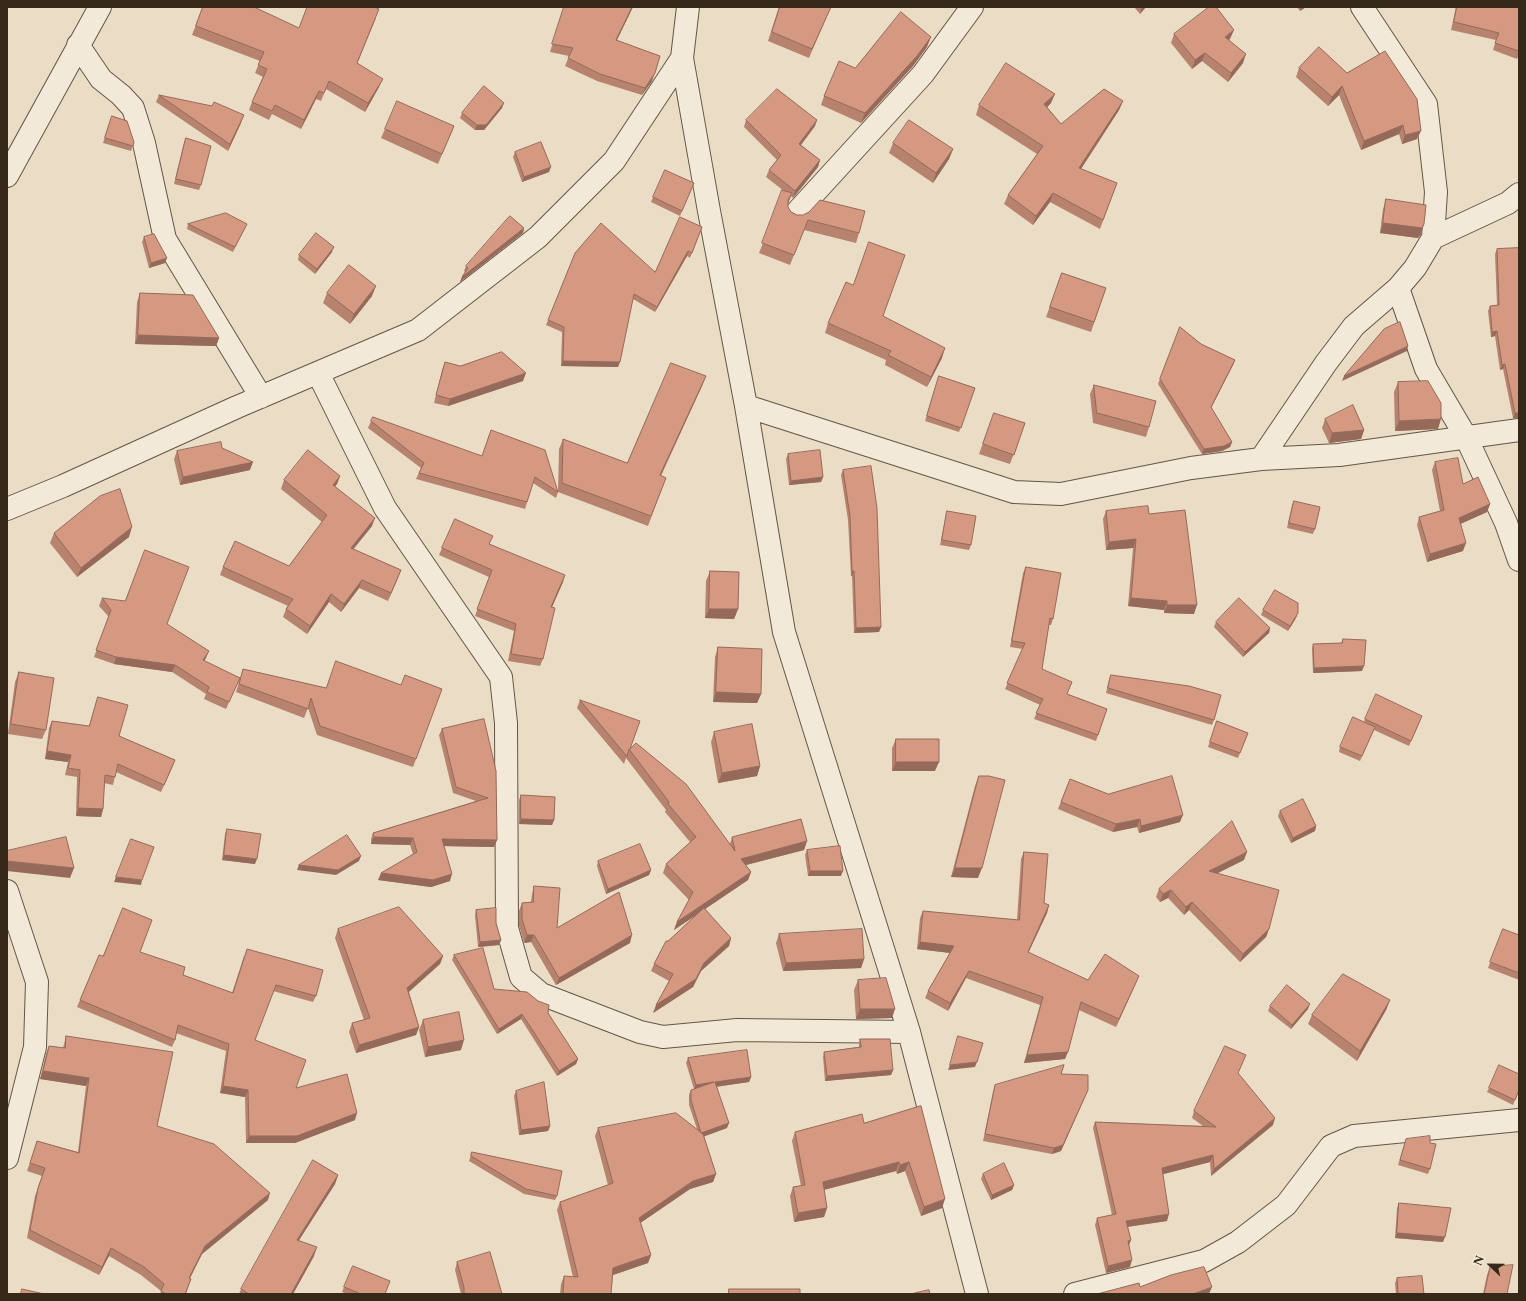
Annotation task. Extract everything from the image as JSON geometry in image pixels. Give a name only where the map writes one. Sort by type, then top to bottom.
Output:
[{"type":"street","points":[[7,176],[100,7]]},
{"type":"street","points":[[688,7],[682,58],[708,211],[746,406],[784,632],[909,1032],[977,1294]]},
{"type":"street","points":[[1261,459],[1326,363],[1354,326],[1398,288],[1415,268],[1433,238],[1436,192],[1426,104],[1362,7]]},
{"type":"street","points":[[796,213],[923,74],[967,8]]},
{"type":"street","points":[[78,45],[100,80],[121,95],[133,108],[144,143],[165,239],[261,397]]},
{"type":"street","points":[[7,509],[63,486],[261,397],[418,330],[538,237],[614,161],[682,58]]},
{"type":"street","points":[[1433,238],[1508,203],[1519,194]]},
{"type":"street","points":[[1398,288],[1426,369],[1466,437],[1506,523],[1519,560]]},
{"type":"street","points":[[318,373],[385,508],[501,677],[506,723],[507,928],[521,977],[541,994],[640,1032],[663,1037],[737,1030],[909,1032]]},
{"type":"street","points":[[746,406],[1014,492],[1061,494],[1191,468],[1261,459],[1339,455],[1519,430]]},
{"type":"street","points":[[7,891],[37,982],[35,1047],[7,1158]]},
{"type":"street","points":[[1075,1294],[1197,1263],[1238,1242],[1286,1205],[1330,1146],[1354,1136],[1519,1120]]},
{"type":"building","points":[[203,7],[254,7],[299,28],[307,7],[374,7],[379,9],[357,63],[383,79],[368,103],[329,81],[324,93],[319,91],[304,120],[275,105],[272,111],[252,102],[267,69],[258,65],[264,52],[196,26]]},
{"type":"building","points":[[564,7],[632,7],[616,40],[660,56],[655,73],[645,88],[600,74],[568,58],[573,48],[552,44]]},
{"type":"building","points":[[780,7],[831,7],[812,49],[772,32]]},
{"type":"building","points":[[1209,7],[1216,7],[1234,30],[1225,37],[1246,54],[1231,73],[1205,53],[1195,60],[1174,34]]},
{"type":"building","points":[[1457,7],[1519,7],[1519,51],[1495,43],[1499,33],[1454,22]]},
{"type":"building","points":[[901,12],[931,37],[917,56],[865,113],[824,96],[839,61],[855,68]]},
{"type":"building","points":[[1319,47],[1347,73],[1385,51],[1417,99],[1421,131],[1405,135],[1403,125],[1364,141],[1342,86],[1332,97],[1299,68]]},
{"type":"building","points":[[1006,63],[1055,94],[1044,104],[1061,124],[1104,89],[1123,101],[1079,168],[1117,183],[1103,220],[1053,193],[1036,216],[1008,195],[1043,146],[979,105]]},
{"type":"building","points":[[484,86],[504,103],[486,125],[477,125],[462,113]]},
{"type":"building","points":[[777,89],[817,120],[799,144],[820,160],[795,191],[769,170],[781,155],[746,120]]},
{"type":"building","points":[[159,95],[212,106],[214,102],[244,115],[230,144]]},
{"type":"building","points":[[397,101],[454,126],[442,154],[385,129]]},
{"type":"building","points":[[112,116],[127,121],[134,142],[133,146],[105,138]]},
{"type":"building","points":[[909,120],[953,149],[936,173],[893,143]]},
{"type":"building","points":[[186,138],[211,146],[201,185],[176,179]]},
{"type":"building","points":[[541,142],[551,167],[524,177],[515,152]]},
{"type":"building","points":[[665,170],[694,183],[682,211],[653,197]]},
{"type":"building","points":[[782,190],[792,193],[788,200],[788,207],[791,212],[797,215],[803,215],[809,212],[820,200],[865,211],[859,233],[808,220],[794,255],[762,243]]},
{"type":"building","points":[[1386,199],[1426,205],[1424,224],[1422,228],[1383,223]]},
{"type":"building","points":[[226,213],[247,224],[235,247],[188,224]]},
{"type":"building","points":[[510,216],[524,228],[462,277],[468,268],[466,266]]},
{"type":"building","points":[[680,217],[702,227],[692,253],[688,251],[657,307],[634,294],[620,362],[563,361],[564,327],[548,320],[575,253],[601,223],[655,272]]},
{"type":"building","points":[[316,233],[334,247],[317,269],[299,255]]},
{"type":"building","points":[[154,234],[167,258],[151,263],[144,237]]},
{"type":"building","points":[[869,242],[905,255],[883,316],[945,348],[931,377],[888,355],[891,351],[828,323],[846,282],[853,285]]},
{"type":"building","points":[[1519,248],[1519,413],[1515,413],[1505,364],[1502,365],[1497,331],[1492,332],[1490,306],[1499,305],[1497,249]]},
{"type":"building","points":[[349,265],[376,286],[354,314],[327,293]]},
{"type":"building","points":[[1062,273],[1106,288],[1094,322],[1050,307]]},
{"type":"building","points":[[140,293],[193,295],[219,338],[138,335]]},
{"type":"building","points":[[1400,322],[1408,346],[1344,376],[1384,329]]},
{"type":"building","points":[[1180,327],[1201,344],[1235,360],[1211,407],[1232,442],[1224,446],[1204,449],[1160,379]]},
{"type":"building","points":[[502,352],[526,373],[450,399],[436,395],[445,362],[460,366]]},
{"type":"building","points":[[671,363],[706,376],[660,475],[666,478],[651,516],[562,483],[563,439],[627,463]]},
{"type":"building","points":[[939,376],[975,388],[961,428],[927,416]]},
{"type":"building","points":[[1428,381],[1441,403],[1441,419],[1399,421],[1398,382]]},
{"type":"building","points":[[1094,385],[1156,401],[1149,427],[1097,413]]},
{"type":"building","points":[[1353,405],[1364,430],[1332,433],[1325,419]]},
{"type":"building","points":[[994,413],[1025,423],[1014,455],[983,444]]},
{"type":"building","points":[[373,417],[482,456],[491,430],[545,450],[558,492],[535,477],[527,502],[419,473],[424,463],[371,421]]},
{"type":"building","points":[[221,442],[222,448],[253,462],[183,477],[177,451]]},
{"type":"building","points":[[308,450],[340,476],[333,485],[375,518],[351,548],[401,570],[391,593],[362,580],[344,604],[331,594],[310,626],[286,609],[293,599],[223,567],[235,541],[289,566],[327,515],[284,480]]},
{"type":"building","points":[[820,450],[823,477],[791,481],[788,454]]},
{"type":"building","points":[[1458,458],[1463,484],[1478,477],[1490,504],[1459,518],[1466,543],[1430,554],[1419,517],[1444,510],[1435,462]]},
{"type":"building","points":[[871,466],[877,508],[881,627],[856,628],[850,516],[843,470]]},
{"type":"building","points":[[120,489],[132,527],[81,568],[54,533],[100,496]]},
{"type":"building","points":[[1294,501],[1320,507],[1315,529],[1289,523]]},
{"type":"building","points":[[1148,506],[1149,514],[1185,510],[1197,605],[1167,605],[1167,601],[1131,598],[1136,539],[1109,542],[1106,511]]},
{"type":"building","points":[[947,511],[976,516],[971,545],[942,540]]},
{"type":"building","points":[[455,519],[493,536],[489,544],[565,575],[551,607],[555,608],[543,659],[511,654],[516,624],[477,609],[492,570],[442,548]]},
{"type":"building","points":[[145,550],[189,567],[167,624],[209,651],[203,660],[240,678],[229,702],[207,692],[209,687],[175,665],[116,657],[96,650],[111,610],[102,598],[125,601]]},
{"type":"building","points":[[1026,567],[1061,573],[1053,619],[1050,618],[1042,669],[1072,682],[1067,694],[1107,709],[1098,735],[1036,713],[1043,699],[1007,683],[1025,643],[1012,641]]},
{"type":"building","points":[[710,571],[739,572],[738,609],[709,609]]},
{"type":"building","points":[[1275,590],[1298,603],[1298,613],[1290,626],[1263,610]]},
{"type":"building","points":[[1239,598],[1270,628],[1245,652],[1216,622]]},
{"type":"building","points":[[1343,639],[1366,640],[1364,666],[1314,668],[1313,644],[1342,643]]},
{"type":"building","points":[[718,647],[762,649],[761,694],[716,692]]},
{"type":"building","points":[[336,661],[401,685],[405,675],[442,689],[416,759],[320,726],[311,698],[308,709],[239,684],[243,669],[326,688]]},
{"type":"building","points":[[19,672],[54,678],[46,730],[11,724]]},
{"type":"building","points":[[1111,675],[1189,686],[1221,695],[1214,720],[1108,688]]},
{"type":"building","points":[[1376,694],[1422,716],[1411,741],[1365,719]]},
{"type":"building","points":[[98,697],[128,705],[119,736],[175,760],[164,785],[118,764],[115,777],[105,775],[103,809],[78,808],[80,770],[68,768],[71,755],[47,751],[52,721],[89,726]]},
{"type":"building","points":[[580,700],[640,721],[630,749],[636,743],[686,784],[735,851],[732,837],[801,819],[807,841],[741,859],[751,872],[677,922],[693,892],[666,864],[696,837],[668,804],[669,802],[629,749],[627,756]]},
{"type":"building","points":[[1353,717],[1375,727],[1362,756],[1340,747]]},
{"type":"building","points":[[484,719],[496,771],[497,840],[442,839],[452,874],[433,880],[381,873],[417,852],[413,838],[374,837],[373,833],[488,798],[456,787],[442,729]]},
{"type":"building","points":[[1217,721],[1248,733],[1240,753],[1210,742]]},
{"type":"building","points":[[752,724],[760,766],[722,773],[714,732]]},
{"type":"building","points":[[896,739],[939,739],[939,762],[896,762]]},
{"type":"building","points":[[979,776],[989,776],[1005,780],[982,868],[955,868]]},
{"type":"building","points":[[1172,776],[1183,815],[1141,826],[1140,819],[1116,824],[1061,802],[1070,779],[1108,794]]},
{"type":"building","points":[[521,795],[555,797],[554,820],[521,819]]},
{"type":"building","points":[[1303,799],[1316,826],[1293,838],[1280,811]]},
{"type":"building","points":[[1232,821],[1247,852],[1209,871],[1279,890],[1269,929],[1243,954],[1192,902],[1186,907],[1171,890],[1163,894],[1159,889]]},
{"type":"building","points":[[227,829],[261,834],[257,859],[224,855]]},
{"type":"building","points":[[347,835],[361,856],[338,870],[299,865]]},
{"type":"building","points":[[66,837],[74,868],[7,861],[7,851]]},
{"type":"building","points":[[131,839],[154,847],[142,880],[116,877]]},
{"type":"building","points":[[640,844],[651,870],[608,889],[598,861]]},
{"type":"building","points":[[840,846],[843,871],[810,871],[807,850]]},
{"type":"building","points":[[1024,852],[1048,854],[1044,903],[1049,905],[1028,952],[1088,980],[1105,954],[1139,976],[1119,1019],[1081,1002],[1068,1052],[1027,1055],[1043,997],[969,971],[950,1003],[928,991],[954,946],[920,942],[923,911],[1019,920]]},
{"type":"building","points":[[534,886],[560,888],[557,928],[619,892],[632,935],[559,978],[534,935],[527,935],[522,919],[522,903],[533,902]]},
{"type":"building","points":[[399,907],[443,956],[407,988],[419,1027],[359,1045],[352,1023],[370,1018],[338,929]]},
{"type":"building","points":[[123,908],[152,920],[140,952],[185,967],[183,975],[233,993],[247,949],[323,970],[316,996],[276,985],[255,1040],[306,1060],[296,1088],[347,1074],[357,1113],[297,1136],[249,1136],[248,1090],[223,1086],[229,1044],[178,1025],[175,1040],[80,1000],[99,955],[103,956]]},
{"type":"building","points":[[496,908],[496,923],[501,940],[480,942],[476,910]]},
{"type":"building","points":[[704,908],[731,938],[704,963],[696,979],[656,1005],[673,974],[654,964],[666,941],[668,941]]},
{"type":"building","points":[[862,929],[864,959],[786,963],[779,934]]},
{"type":"building","points":[[1503,929],[1519,935],[1519,973],[1490,962]]},
{"type":"building","points":[[483,948],[494,989],[527,992],[538,1001],[549,1005],[548,1013],[578,1059],[559,1071],[522,1014],[499,1029],[454,955]]},
{"type":"building","points":[[1343,974],[1390,1000],[1360,1051],[1312,1015]]},
{"type":"building","points":[[886,978],[895,1009],[860,1009],[858,980]]},
{"type":"building","points":[[1287,985],[1310,1004],[1292,1025],[1270,1006]]},
{"type":"building","points":[[459,1012],[464,1040],[428,1047],[423,1020]]},
{"type":"building","points":[[66,1036],[173,1052],[157,1126],[214,1144],[270,1193],[205,1246],[189,1278],[191,1279],[185,1294],[166,1294],[161,1291],[164,1284],[144,1267],[111,1248],[102,1267],[30,1230],[38,1188],[45,1168],[30,1163],[37,1141],[79,1153],[89,1078],[43,1071],[49,1046],[65,1048]]},
{"type":"building","points":[[958,1036],[983,1043],[977,1062],[950,1065]]},
{"type":"building","points":[[860,1039],[890,1039],[893,1070],[827,1076],[824,1052],[861,1047]]},
{"type":"building","points":[[1225,1046],[1246,1055],[1238,1073],[1275,1118],[1214,1169],[1213,1155],[1162,1168],[1169,1214],[1126,1221],[1131,1240],[1128,1241],[1132,1260],[1108,1266],[1097,1218],[1116,1214],[1095,1122],[1216,1127],[1194,1111]]},
{"type":"building","points":[[747,1050],[751,1077],[715,1082],[729,1123],[701,1133],[691,1100],[691,1090],[714,1082],[696,1085],[688,1058]]},
{"type":"building","points":[[1064,1065],[1061,1074],[1088,1075],[1088,1090],[1063,1145],[1054,1148],[985,1134],[995,1085]]},
{"type":"building","points":[[1499,1065],[1519,1074],[1519,1090],[1515,1100],[1489,1088]]},
{"type":"building","points":[[544,1082],[550,1126],[521,1130],[516,1091]]},
{"type":"building","points":[[921,1106],[945,1199],[924,1207],[909,1162],[900,1165],[899,1162],[823,1182],[827,1208],[798,1213],[793,1187],[805,1185],[795,1132],[862,1114],[864,1123]]},
{"type":"building","points":[[676,1113],[703,1134],[716,1174],[693,1181],[639,1218],[651,1255],[613,1268],[611,1294],[563,1294],[564,1276],[578,1277],[560,1202],[613,1183],[598,1128]]},
{"type":"building","points":[[1430,1136],[1430,1143],[1436,1144],[1430,1169],[1400,1160],[1406,1139]]},
{"type":"building","points":[[472,1152],[562,1171],[557,1196],[526,1189],[471,1156]]},
{"type":"building","points":[[313,1160],[338,1175],[297,1240],[317,1247],[291,1294],[249,1294],[241,1289]]},
{"type":"building","points":[[1004,1163],[1014,1185],[992,1195],[983,1174]]},
{"type":"building","points":[[1399,1203],[1451,1208],[1445,1237],[1397,1233]]},
{"type":"building","points":[[490,1252],[502,1294],[464,1294],[464,1287],[457,1262]]},
{"type":"building","points":[[1513,1265],[1507,1294],[1484,1294],[1490,1267]]},
{"type":"building","points":[[353,1266],[390,1281],[385,1294],[361,1294],[344,1287]]},
{"type":"building","points":[[1204,1267],[1212,1287],[1193,1294],[1097,1294],[1139,1283],[1140,1287],[1171,1275]]},
{"type":"building","points":[[1422,1276],[1424,1294],[1398,1294],[1397,1278]]},
{"type":"building","points":[[22,1289],[44,1294],[21,1294]]},
{"type":"building","points":[[729,1289],[800,1289],[800,1294],[729,1294]]},
{"type":"building","points":[[929,1290],[930,1294],[911,1294]]}]
